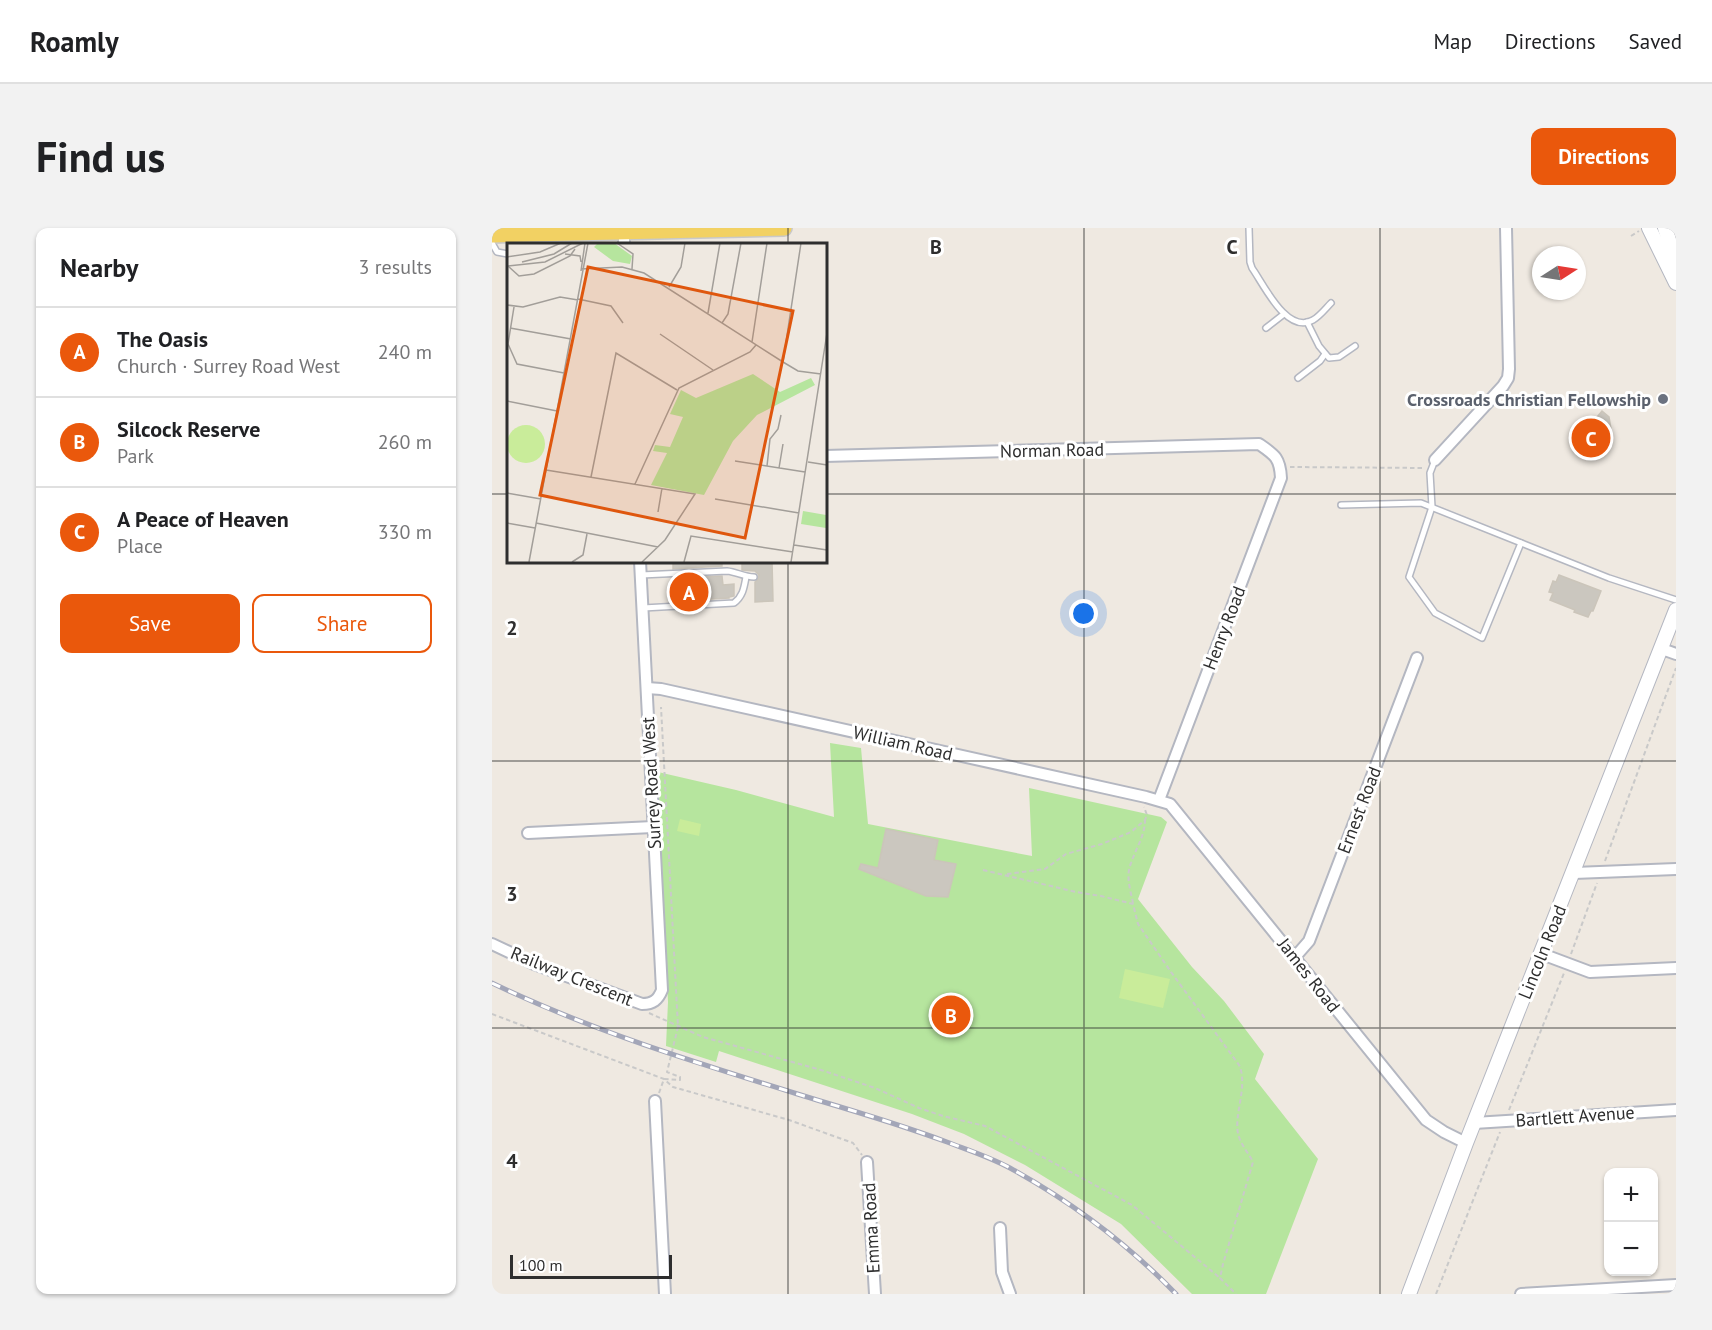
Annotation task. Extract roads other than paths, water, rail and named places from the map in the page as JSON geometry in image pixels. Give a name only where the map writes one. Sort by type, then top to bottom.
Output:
[{"type":"main road","points":[[492,235],[624,238],[784,228]]},
{"type":"main road","points":[[1649,228],[1676,283]]},
{"type":"main road","points":[[1665,228],[1676,261]]},
{"type":"main road","points":[[1671,247],[1676,232]]},
{"type":"main road","name":"Lincoln Road","points":[[1410,1294],[1466,1143],[1676,610]]},
{"type":"street","points":[[1436,460],[1508,378],[1506,228]]},
{"type":"street","name":"Norman Road","points":[[826,456],[1259,444],[1276,455],[1281,466]]},
{"type":"street","name":"Henry Road","points":[[1159,800],[1281,478],[1281,466]]},
{"type":"street","name":"Surrey Road West","points":[[640,562],[662,990],[659,998],[654,1002]]},
{"type":"street","points":[[1662,648],[1676,654]]},
{"type":"street","name":"Ernest Road","points":[[1295,957],[1309,941],[1417,658]]},
{"type":"street","name":"William Road","points":[[647,688],[661,689],[1159,800]]},
{"type":"street","name":"James Road","points":[[1159,800],[1170,804],[1180,814],[1426,1120],[1466,1143]]},
{"type":"street","points":[[528,833],[653,826]]},
{"type":"street","points":[[1574,873],[1676,868]]},
{"type":"street","name":"Railway Crescent","points":[[492,944],[534,964],[642,1004],[654,1002]]},
{"type":"street","points":[[1542,954],[1590,972],[1676,968]]},
{"type":"street","points":[[655,1101],[665,1294]]},
{"type":"street","name":"Bartlett Avenue","points":[[1474,1123],[1676,1110]]},
{"type":"street","name":"Emma Road","points":[[867,1162],[875,1294]]},
{"type":"street","points":[[1000,1228],[1002,1272],[1010,1294]]},
{"type":"street","points":[[1521,1294],[1676,1285]]},
{"type":"lane","points":[[1249,228],[1252,268],[1284,314],[1293,320],[1306,322],[1313,320],[1331,303]]},
{"type":"lane","points":[[492,243],[497,252],[507,254]]},
{"type":"lane","points":[[1266,328],[1284,314]]},
{"type":"lane","points":[[1306,322],[1329,358],[1339,357],[1355,346]]},
{"type":"lane","points":[[1298,378],[1320,361],[1325,354]]},
{"type":"lane","points":[[1436,460],[1430,473],[1432,507],[1409,577],[1435,613],[1482,638],[1521,543]]},
{"type":"lane","points":[[1341,504],[1421,503],[1609,578],[1676,600]]},
{"type":"lane","points":[[641,575],[728,571],[746,577],[754,576]]},
{"type":"lane","points":[[643,608],[734,603],[744,589],[746,577]]},
{"type":"railway","points":[[492,983],[571,1018],[652,1048],[899,1125],[995,1160],[1055,1195],[1098,1225],[1139,1258],[1176,1294]]},
{"type":"place","name":"Crossroads Christian Fellowship","points":[[1663,399]]},
{"type":"place","name":"A Peace of Heaven","points":[[1591,438]]},
{"type":"place","name":"The Oasis","points":[[689,592]]},
{"type":"place","name":"Silcock Reserve","points":[[951,1015]]}]
